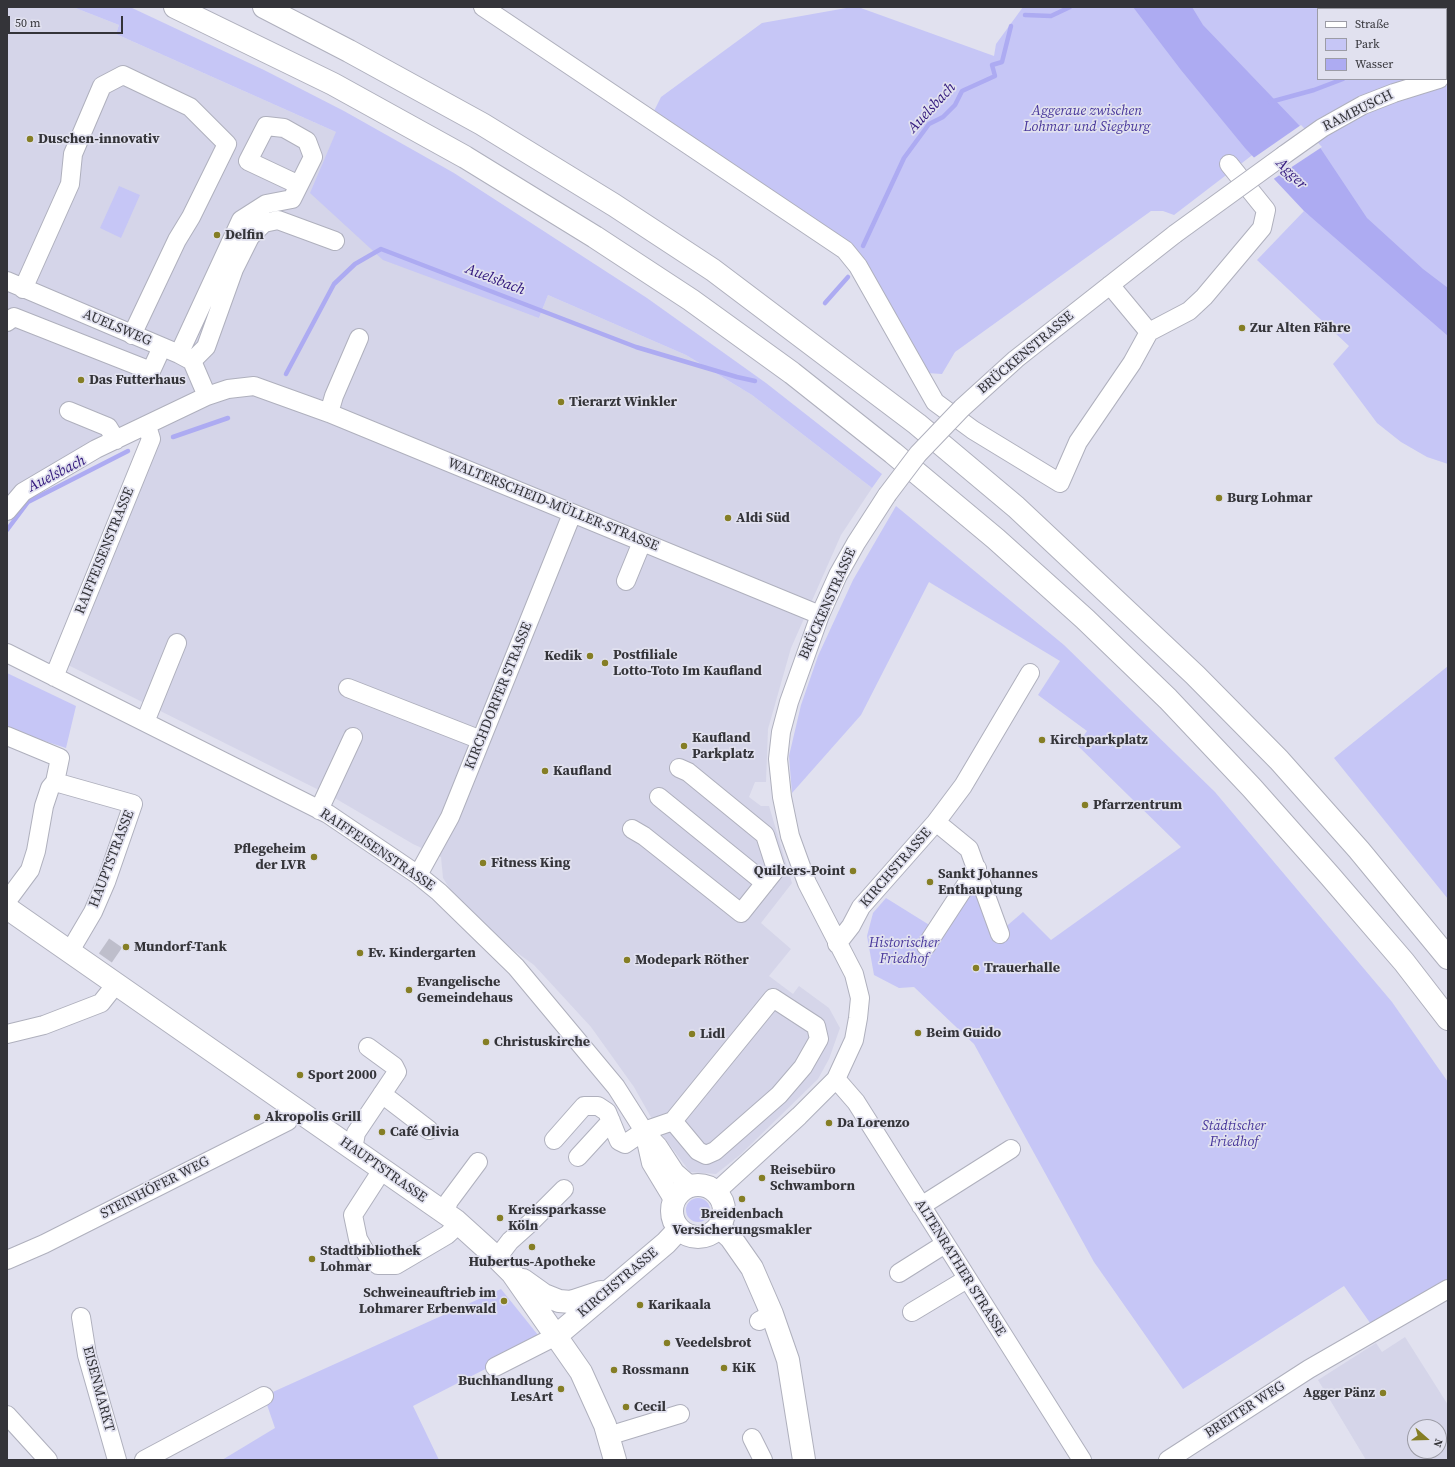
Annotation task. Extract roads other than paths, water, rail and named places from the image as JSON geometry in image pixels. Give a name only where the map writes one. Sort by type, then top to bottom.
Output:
[{"type":"main road","points":[[175,7],[347,92],[465,157],[595,237],[691,300],[792,373],[996,539],[1085,620],[1168,699],[1252,788],[1330,876],[1404,962],[1448,1019]]},
{"type":"main road","points":[[264,7],[349,51],[482,124],[614,205],[713,270],[917,424],[1016,507],[1106,589],[1201,680],[1278,760],[1360,850],[1448,958]]},
{"type":"main road","name":"HAUPTSTRASSE","points":[[7,908],[452,1218],[505,1265],[581,1372],[608,1436],[616,1460]]},
{"type":"main road","points":[[691,1186],[704,1186],[716,1192],[722,1200],[725,1209],[724,1218],[719,1227],[713,1234],[700,1237],[686,1235],[673,1221],[672,1211],[674,1201],[684,1189],[691,1186]]},
{"type":"main road","points":[[719,1227],[731,1238],[752,1268],[766,1318],[788,1360],[804,1460]]},
{"type":"main road","name":"KIRCHSTRASSE","points":[[556,1336],[666,1243],[679,1229]]},
{"type":"main road","points":[[505,1265],[544,1295],[559,1301],[571,1302],[582,1300],[615,1286]]},
{"type":"street","points":[[483,7],[845,250],[858,266],[936,402],[973,430],[1060,483],[1078,442],[1132,363],[1150,332],[1189,311],[1204,297],[1262,228],[1266,210],[1229,164]]},
{"type":"street","points":[[15,285],[70,184],[73,154],[102,86],[123,75],[190,107],[227,144],[192,217],[176,240],[132,335]]},
{"type":"street","name":"RAMBUSCH","points":[[1284,155],[1322,128],[1363,106],[1394,93],[1436,80]]},
{"type":"street","name":"BRÜCKENSTRASSE","points":[[837,944],[806,883],[790,836],[782,797],[778,759],[781,732],[789,702],[820,615],[838,576],[856,543],[887,495],[918,454],[962,408],[1016,359],[1175,234],[1284,155]]},
{"type":"street","points":[[186,357],[241,220],[266,204],[292,199],[299,185]]},
{"type":"street","points":[[186,357],[206,347],[234,269],[250,237],[264,223],[278,220],[335,241]]},
{"type":"street","name":"AUELSWEG","points":[[15,285],[186,357]]},
{"type":"street","points":[[1110,285],[1150,332]]},
{"type":"street","points":[[10,320],[151,371],[162,347]]},
{"type":"street","points":[[329,413],[334,396],[359,338]]},
{"type":"street","points":[[7,511],[23,492],[96,450],[207,396],[186,357]]},
{"type":"street","name":"WALTERSCHEID-MÜLLER-STRASSE","points":[[207,396],[228,389],[254,386],[285,397],[329,413],[820,615]]},
{"type":"street","points":[[69,411],[108,426],[116,440]]},
{"type":"street","name":"RAIFFEISENSTRASSE","points":[[54,677],[151,439],[146,426]]},
{"type":"street","name":"KIRCHDORFER STRASSE","points":[[418,875],[450,817],[572,514]]},
{"type":"street","points":[[626,581],[642,542]]},
{"type":"street","points":[[144,722],[177,643]]},
{"type":"street","name":"RAIFFEISENSTRASSE","points":[[7,653],[319,810],[418,875],[439,892],[516,967],[616,1087],[644,1131],[658,1146],[675,1172],[691,1186]]},
{"type":"street","name":"KIRCHSTRASSE","points":[[837,944],[851,926],[862,907],[936,822],[963,786],[1030,673]]},
{"type":"street","points":[[348,688],[481,740]]},
{"type":"street","points":[[7,736],[60,758],[55,782],[50,788],[44,806],[36,851],[30,870],[7,901]]},
{"type":"street","points":[[319,810],[352,737]]},
{"type":"street","points":[[632,830],[644,836],[741,913],[776,869],[765,836],[688,772],[679,768]]},
{"type":"street","name":"HAUPTSTRASSE","points":[[55,782],[133,804],[106,882],[92,912],[70,951]]},
{"type":"street","points":[[659,797],[765,883]]},
{"type":"street","points":[[936,822],[969,849],[1000,934]]},
{"type":"street","points":[[926,946],[977,868]]},
{"type":"street","points":[[716,1192],[799,1116],[836,1079],[854,1040],[860,998],[854,974],[837,944]]},
{"type":"street","points":[[7,1034],[44,1025],[101,1004],[116,984]]},
{"type":"street","points":[[554,1140],[584,1106],[598,1106],[608,1112],[619,1141],[625,1144],[644,1131],[673,1121],[772,998],[816,1026],[819,1039],[803,1067],[779,1095],[715,1151],[706,1155],[698,1151],[673,1121]]},
{"type":"street","points":[[353,1149],[356,1133],[398,1072],[394,1066],[368,1047]]},
{"type":"street","name":"ALTENRATHER STRASSE","points":[[836,1079],[856,1102],[1082,1460]]},
{"type":"street","points":[[382,1094],[429,1130]]},
{"type":"street","points":[[779,1095],[799,1116]]},
{"type":"street","name":"STEINHÖFER WEG","points":[[7,1260],[44,1244],[288,1121],[294,1107]]},
{"type":"street","points":[[578,1157],[611,1121]]},
{"type":"street","name":"RAIFFEISENSTRASSE","points":[[644,1131],[651,1163],[674,1201]]},
{"type":"street","points":[[921,1206],[1011,1149]]},
{"type":"street","points":[[382,1170],[353,1215],[358,1239],[367,1255],[378,1265],[396,1266],[447,1235],[452,1218],[449,1202],[478,1162]]},
{"type":"street","points":[[505,1265],[510,1241],[564,1188]]},
{"type":"street","points":[[898,1273],[945,1244]]},
{"type":"street","points":[[912,1312],[967,1279]]},
{"type":"street","name":"BREITER WEG","points":[[1168,1460],[1309,1370],[1448,1289]]},
{"type":"street","name":"EISENMARKT","points":[[81,1317],[87,1355],[117,1460]]},
{"type":"street","points":[[495,1367],[556,1336]]},
{"type":"street","points":[[144,1460],[264,1396]]},
{"type":"street","points":[[608,1436],[680,1414]]},
{"type":"street","points":[[7,1415],[48,1460]]},
{"type":"street","points":[[752,1438],[763,1460]]},
{"type":"water","name":"Agger","points":[[1133,7],[1192,7],[1203,25],[1319,146],[1367,218],[1423,269],[1448,288],[1448,336],[1304,211],[1245,148],[1181,70]]},
{"type":"waterway","name":"Auelsbach","points":[[1025,15],[1051,16],[1070,7]]},
{"type":"waterway","name":"Auelsbach","points":[[863,246],[904,158],[929,124],[943,117],[955,105],[962,91],[995,76],[992,65],[1002,62],[1011,26]]},
{"type":"waterway","points":[[1270,102],[1314,90],[1340,80]]},
{"type":"waterway","name":"Auelsbach","points":[[286,374],[334,284],[355,264],[381,249],[636,347],[755,381]]},
{"type":"waterway","name":"Auelsbach","points":[[825,303],[848,277]]},
{"type":"waterway","name":"Auelsbach","points":[[173,437],[228,418]]},
{"type":"waterway","name":"Auelsbach","points":[[7,530],[28,502],[128,451]]},
{"type":"tunnel","points":[[104,946],[117,955]]},
{"type":"place","name":"Duschen-innovativ","points":[[30,139]]},
{"type":"place","name":"Delfin","points":[[217,235]]},
{"type":"place","name":"Zur Alten Fähre","points":[[1242,328]]},
{"type":"place","name":"Das Futterhaus","points":[[81,380]]},
{"type":"place","name":"Tierarzt Winkler","points":[[561,402]]},
{"type":"place","name":"Burg Lohmar","points":[[1219,498]]},
{"type":"place","name":"Aldi Süd","points":[[728,518]]},
{"type":"place","name":"Kedik","points":[[590,656]]},
{"type":"place","name":"Postfiliale Lotto-Toto Im Kaufland","points":[[605,663]]},
{"type":"place","name":"Kirchparkplatz","points":[[1042,740]]},
{"type":"place","name":"Kaufland Parkplatz","points":[[684,746]]},
{"type":"place","name":"Kaufland","points":[[545,771]]},
{"type":"place","name":"Pfarrzentrum","points":[[1085,805]]},
{"type":"place","name":"Pflegeheim der LVR","points":[[314,857]]},
{"type":"place","name":"Fitness King","points":[[483,863]]},
{"type":"place","name":"Quilters-Point","points":[[853,871]]},
{"type":"place","name":"Sankt Johannes Enthauptung","points":[[930,882]]},
{"type":"place","name":"Mundorf-Tank","points":[[126,947]]},
{"type":"place","name":"Ev. Kindergarten","points":[[360,953]]},
{"type":"place","name":"Modepark Röther","points":[[627,960]]},
{"type":"place","name":"Trauerhalle","points":[[976,968]]},
{"type":"place","name":"Evangelische Gemeindehaus","points":[[409,990]]},
{"type":"place","name":"Beim Guido","points":[[918,1033]]},
{"type":"place","name":"Lidl","points":[[692,1034]]},
{"type":"place","name":"Christuskirche","points":[[486,1042]]},
{"type":"place","name":"Sport 2000","points":[[300,1075]]},
{"type":"place","name":"Akropolis Grill","points":[[257,1117]]},
{"type":"place","name":"Da Lorenzo","points":[[829,1123]]},
{"type":"place","name":"Café Olivia","points":[[382,1132]]},
{"type":"place","name":"Reisebüro Schwamborn","points":[[762,1178]]},
{"type":"place","name":"Breidenbach Versicherungsmakler","points":[[742,1199]]},
{"type":"place","name":"Kreissparkasse Köln","points":[[500,1218]]},
{"type":"place","name":"Hubertus-Apotheke","points":[[532,1247]]},
{"type":"place","name":"Stadtbibliothek Lohmar","points":[[312,1259]]},
{"type":"place","name":"Schweineauftrieb im Lohmarer Erbenwald","points":[[504,1301]]},
{"type":"place","name":"Karikaala","points":[[640,1305]]},
{"type":"place","name":"Veedelsbrot","points":[[667,1343]]},
{"type":"place","name":"KiK","points":[[724,1368]]},
{"type":"place","name":"Rossmann","points":[[614,1370]]},
{"type":"place","name":"Buchhandlung LesArt","points":[[561,1389]]},
{"type":"place","name":"Agger Pänz","points":[[1383,1393]]},
{"type":"place","name":"Cecil","points":[[626,1407]]},
{"type":"park label","name":"Aggeraue zwischen Lohmar und Siegburg","points":[[1087,120]]},
{"type":"park label","name":"Historischer Friedhof","points":[[904,952]]},
{"type":"park label","name":"Städtischer Friedhof","points":[[1234,1134]]}]
